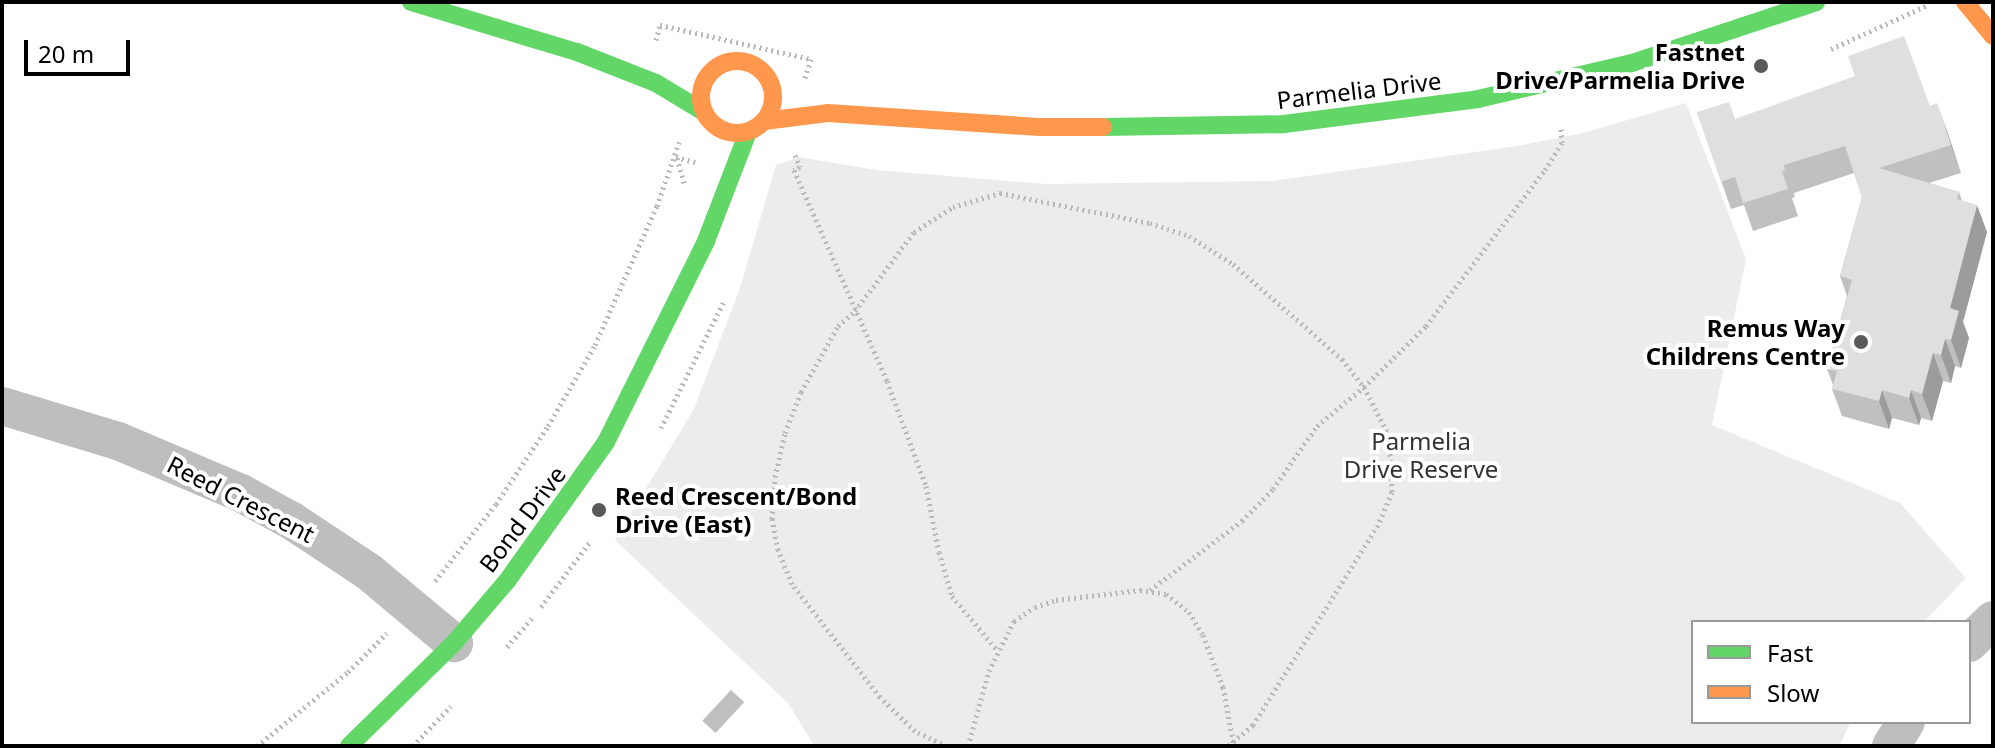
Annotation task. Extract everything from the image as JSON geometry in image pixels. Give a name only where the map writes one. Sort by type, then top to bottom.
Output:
[{"type":"street","points":[[411,2],[577,52],[656,83],[705,114],[724,131],[756,127],[772,107],[773,94],[764,73]]},
{"type":"street","name":"Parmelia Drive","points":[[756,127],[814,114],[892,115],[1041,127],[1117,127],[1284,124],[1382,114],[1478,99],[1632,63],[1816,2]]},
{"type":"street","points":[[1965,2],[1993,36]]},
{"type":"street","points":[[1985,2],[1993,36]]},
{"type":"street","points":[[577,52],[669,67]]},
{"type":"street","points":[[710,144],[701,93],[703,72],[732,61],[744,61],[793,86]]},
{"type":"street","name":"Parmelia Drive","points":[[816,93],[892,115]]},
{"type":"street","name":"Bond Drive","points":[[349,746],[454,643],[540,539],[606,442],[711,230],[756,127]]},
{"type":"street","name":"Bond Drive","points":[[683,283],[698,205]]},
{"type":"street","name":"Reed Crescent","points":[[2,406],[118,441],[241,493],[339,551],[413,607],[454,643]]},
{"type":"street","points":[[1971,641],[1993,620]]},
{"type":"street","points":[[1891,746],[1905,724]]},
{"type":"path","points":[[1831,49],[1934,2]]},
{"type":"path","points":[[660,25],[811,59]]},
{"type":"path","points":[[1150,590],[1242,521],[1273,489],[1317,426],[1364,387],[1426,326],[1514,214],[1562,143],[1561,129]]},
{"type":"path","points":[[786,152],[788,158],[795,155],[800,167],[794,170],[887,381],[926,486],[939,552],[952,596],[997,650]]},
{"type":"path","points":[[257,746],[348,672],[413,607],[463,548],[548,426],[595,345],[676,157]]},
{"type":"path","points":[[947,746],[915,731],[880,697],[811,613],[792,584],[778,550],[772,519],[775,477],[785,433],[801,392],[838,326],[855,311],[914,232],[953,207],[1000,193],[1101,212],[1189,236],[1264,287],[1342,359],[1364,387],[1389,436],[1392,492],[1378,525],[1253,725],[1232,745]]},
{"type":"path","points":[[968,746],[997,650],[1014,621],[1035,607],[1076,596],[1150,590],[1177,601],[1189,612],[1203,635],[1223,687],[1232,745]]},
{"type":"green space","name":"Parmelia Drive Reserve","points":[[1686,103],[1746,259],[1712,425],[1900,503],[1966,578],[1926,620],[1691,620],[1691,724],[1850,724],[1839,746],[814,746],[789,704],[615,540],[694,409],[740,288],[776,165],[799,157],[877,170],[1045,184],[1272,181],[1517,146],[1583,133]]},
{"type":"shaded area","points":[[731,690],[744,702],[716,733],[702,721]]},
{"type":"building","points":[[1904,36],[1930,106],[1937,103],[1951,145],[1879,168],[1959,192],[1957,199],[1977,205],[1950,308],[1959,311],[1951,340],[1945,339],[1941,355],[1933,353],[1922,394],[1911,390],[1909,398],[1882,390],[1879,401],[1832,389],[1837,371],[1827,369],[1852,280],[1840,276],[1862,197],[1845,146],[1784,165],[1785,170],[1782,171],[1788,189],[1743,203],[1735,177],[1721,182],[1697,112],[1729,102],[1735,119],[1855,76],[1848,56]]},
{"type":"traffic: fast","points":[[411,2],[577,52],[656,83],[704,112]]},
{"type":"traffic: fast","points":[[1103,127],[1284,124],[1478,99],[1632,63],[1816,2]]},
{"type":"traffic: fast","points":[[349,746],[454,643],[507,581],[606,442],[706,241],[748,132]]},
{"type":"traffic: slow","points":[[1965,2],[1993,36]]},
{"type":"traffic: slow","points":[[737,61],[763,71],[773,97],[763,123],[737,133],[711,123],[701,97],[711,71],[737,61]]},
{"type":"traffic: slow","points":[[764,121],[828,113],[1041,127],[1103,127]]},
{"type":"place","name":"Fastnet Drive/Parmelia Drive","points":[[1761,66]]},
{"type":"place","name":"Remus Way Childrens Centre","points":[[1861,342]]},
{"type":"place","name":"Reed Crescent/Bond Drive (East)","points":[[599,510]]}]
